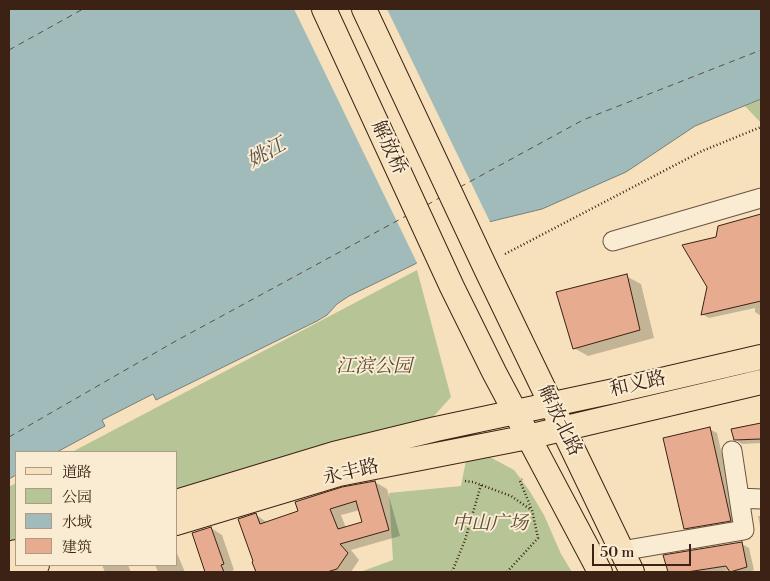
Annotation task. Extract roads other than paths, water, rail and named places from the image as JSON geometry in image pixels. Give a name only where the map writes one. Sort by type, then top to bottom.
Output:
[{"type":"main road","name":"解放桥","points":[[324,9],[452,287]]},
{"type":"main road","name":"解放桥","points":[[364,9],[486,269]]},
{"type":"main road","name":"解放北路","points":[[486,269],[632,572]]},
{"type":"main road","name":"解放北路","points":[[452,287],[515,412],[600,572]]},
{"type":"main road","name":"和义路","points":[[515,412],[761,358]]},
{"type":"main road","name":"和义路","points":[[528,437],[761,382]]},
{"type":"main road","name":"永丰路","points":[[178,501],[334,454],[515,412]]},
{"type":"main road","name":"永丰路","points":[[178,522],[339,474],[528,437]]},
{"type":"main road","points":[[12,572],[33,566]]},
{"type":"street","points":[[613,241],[761,198]]},
{"type":"street","points":[[621,551],[744,530],[732,451]]},
{"type":"street","points":[[739,498],[761,499]]},
{"type":"water","name":"姚江","points":[[9,9],[761,9],[761,99],[695,126],[626,172],[542,209],[468,227],[415,264],[349,296],[317,321],[156,400],[153,394],[102,420],[105,426],[59,451],[15,451],[15,476],[9,479]]},
{"type":"park label","name":"江滨公园","points":[[374,367]]},
{"type":"park label","name":"中山广场","points":[[490,524]]}]
